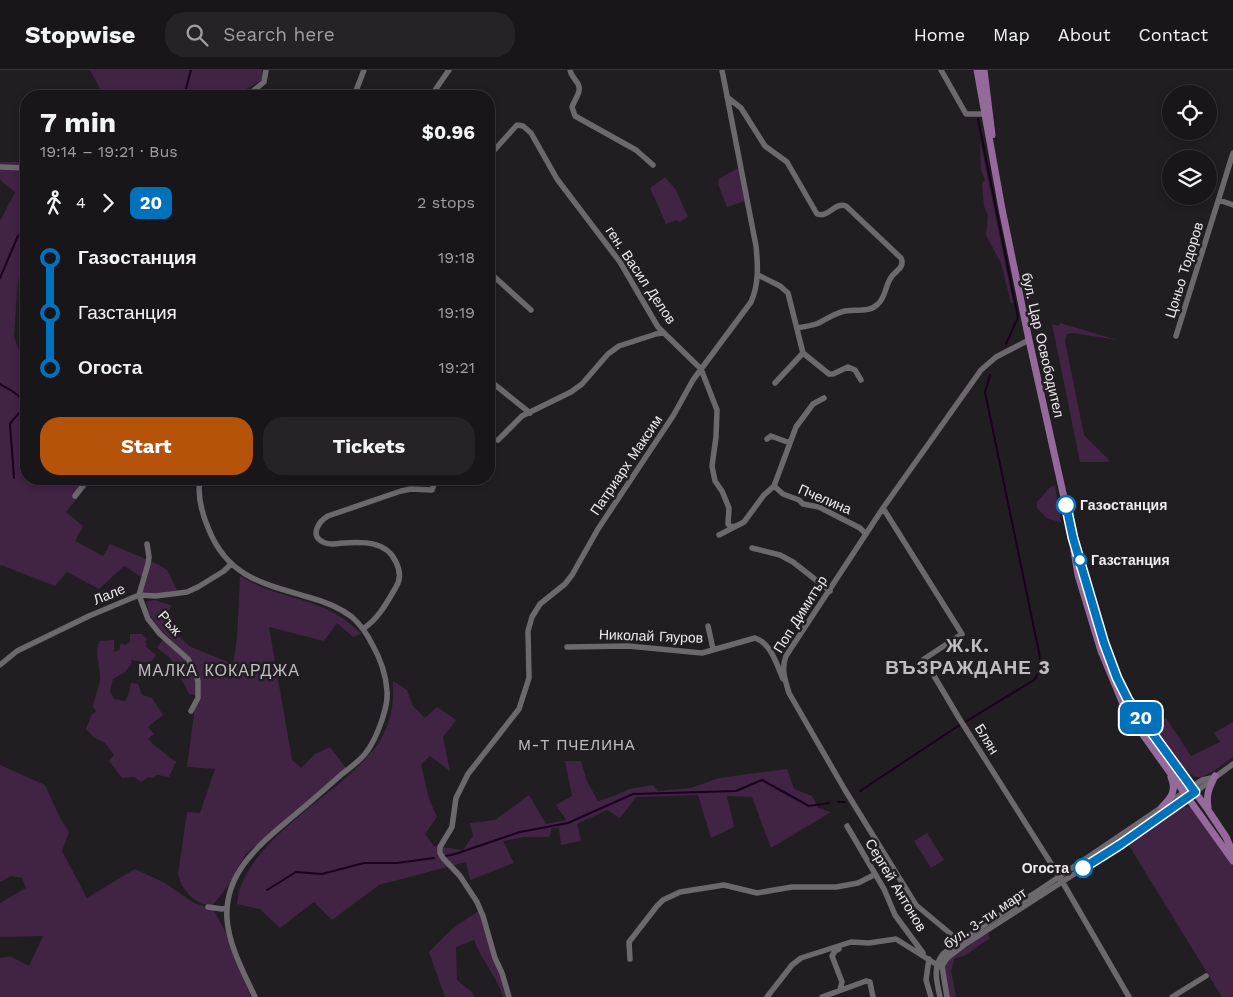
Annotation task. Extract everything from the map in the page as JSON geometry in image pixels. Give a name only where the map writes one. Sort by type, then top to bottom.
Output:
[{"type":"main road","name":"бул. Цар Освободител","points":[[977,70],[980,114],[994,157]]},
{"type":"main road","name":"бул. Цар Освободител","points":[[984,70],[1002,208],[1029,340],[1073,538],[1104,643],[1128,700],[1194,789],[1226,837],[1233,853]]},
{"type":"main road","name":"бул. Цар Освободител","points":[[1073,538],[1078,574],[1108,669],[1123,704],[1233,861]]},
{"type":"main road","points":[[1162,762],[1174,787],[1170,798],[1162,807]]},
{"type":"main road","points":[[1208,810],[1208,790],[1215,776]]},
{"type":"street","points":[[254,90],[264,82],[266,70]]},
{"type":"street","points":[[356,90],[364,70]]},
{"type":"street","points":[[435,90],[449,70]]},
{"type":"street","points":[[570,70],[572,76],[580,85],[580,90],[572,108],[575,116],[636,150],[653,165]]},
{"type":"street","name":"Патриарх Максим","points":[[509,997],[477,902],[460,876],[446,861],[440,847],[452,827],[456,798],[464,780],[519,709],[529,678],[528,631],[532,617],[540,604],[565,584],[572,575],[598,529],[658,441],[690,385],[751,302],[754,295],[758,275],[756,246],[722,70]]},
{"type":"street","points":[[940,70],[966,114],[980,114]]},
{"type":"street","points":[[727,97],[741,108],[765,146],[787,162],[817,214],[825,214],[841,204],[846,206],[903,262],[902,266],[887,282],[883,297],[875,306],[866,311],[836,313],[817,324],[797,328]]},
{"type":"street","name":"ген. Васил Делов","points":[[495,149],[517,125],[523,126],[531,133],[563,187],[620,262],[658,327],[701,369],[717,410],[712,466],[715,480],[729,508],[728,524],[730,527],[736,526]]},
{"type":"street","name":"Цоньо Тодоров","points":[[1176,336],[1233,153]]},
{"type":"street","points":[[0,167],[20,168]]},
{"type":"street","points":[[1219,200],[1233,205]]},
{"type":"street","points":[[758,275],[780,286],[788,293],[803,353],[830,374],[848,367],[854,370],[860,380]]},
{"type":"street","points":[[495,277],[531,310]]},
{"type":"street","points":[[498,440],[522,416],[571,392],[582,384],[608,354],[619,346],[664,333]]},
{"type":"street","name":"Поп Димитър","points":[[963,943],[916,905],[845,790],[789,693],[783,664],[786,656],[883,508],[981,370],[996,357],[1029,340]]},
{"type":"street","points":[[776,383],[803,353]]},
{"type":"street","points":[[495,385],[530,413]]},
{"type":"street","points":[[719,535],[744,522],[764,495],[774,486],[796,427],[813,404],[824,398]]},
{"type":"street","points":[[767,439],[774,437],[790,443]]},
{"type":"street","points":[[75,496],[83,485]]},
{"type":"street","points":[[199,485],[206,523],[217,546],[231,564],[243,574],[261,583],[334,606],[351,617],[363,629],[378,655],[385,674],[387,692],[385,711],[378,730],[365,754],[264,841],[245,860],[234,878],[228,895],[227,920],[232,944],[255,997]]},
{"type":"street","points":[[363,629],[372,623],[383,611],[399,581],[399,569],[396,561],[393,555],[378,544],[363,542],[324,543],[318,538],[316,532],[317,525],[328,516],[401,491],[416,489],[432,490],[434,485]]},
{"type":"street","name":"Пчелина","points":[[774,486],[781,493],[799,500],[803,504],[819,507],[860,528],[866,534]]},
{"type":"street","name":"Блян","points":[[883,508],[962,634],[924,659],[964,727],[1061,879],[1130,997]]},
{"type":"street","points":[[139,595],[148,564],[147,544]]},
{"type":"street","points":[[752,548],[780,555],[793,562],[830,591]]},
{"type":"street","name":"Лале","points":[[0,665],[12,654],[28,645],[89,616],[139,595],[156,596],[187,592],[224,571],[231,564]]},
{"type":"street","name":"Ръж","points":[[139,595],[148,619],[160,634],[188,659],[195,673],[198,681],[198,698],[191,711]]},
{"type":"street","points":[[708,626],[713,649]]},
{"type":"street","name":"Николай Гяуров","points":[[567,647],[628,646],[702,653],[748,639],[760,640],[765,643],[775,660],[789,693]]},
{"type":"street","points":[[1187,795],[1233,764]]},
{"type":"street","name":"бул. 3-ти март","points":[[1061,879],[1121,844],[1187,795]]},
{"type":"street","name":"бул. 3-ти март","points":[[940,997],[936,976],[943,954],[1061,879],[1162,807],[1187,795]]},
{"type":"street","name":"Сергей Антонов","points":[[847,826],[874,875],[884,889],[895,915],[927,958],[939,966]]},
{"type":"street","points":[[630,959],[629,942],[648,916],[664,900],[680,892],[724,885],[757,893],[792,887],[836,886],[858,883],[874,875]]},
{"type":"street","points":[[208,907],[222,909],[227,906]]},
{"type":"street","points":[[767,997],[797,961],[856,942],[869,943],[896,939],[927,958],[926,980],[930,997]]},
{"type":"street","points":[[840,990],[842,982],[832,956],[835,951],[845,945]]},
{"type":"street","name":"бул. 3-ти март","points":[[939,966],[947,997]]},
{"type":"street","points":[[1172,997],[1206,976]]},
{"type":"street","points":[[822,997],[866,981],[870,982],[873,997]]},
{"type":"shaded area","points":[[90,70],[262,70],[262,80],[244,90],[101,90]]},
{"type":"shaded area","points":[[980,140],[1013,303],[1011,303],[1001,263],[986,235],[988,216],[984,206],[982,184],[985,180],[981,170]]},
{"type":"shaded area","points":[[0,162],[20,162],[20,274],[14,336],[20,354],[20,485],[88,485],[66,512],[83,526],[75,541],[103,556],[110,544],[153,562],[167,570],[177,590],[157,594],[141,592],[145,579],[124,566],[99,589],[67,572],[55,586],[1,565],[0,567],[0,221],[15,192],[0,180]]},
{"type":"shaded area","points":[[742,166],[748,200],[727,207],[718,184],[719,179]]},
{"type":"shaded area","points":[[665,177],[676,190],[688,217],[680,222],[676,220],[666,224],[650,188]]},
{"type":"shaded area","points":[[1060,323],[1117,340],[1073,333],[1067,334],[1065,341],[1084,435],[1110,461],[1108,462],[1080,462],[1052,324],[1059,326]]},
{"type":"shaded area","points":[[1051,486],[1055,486],[1061,522],[1048,519],[1037,508],[1037,502]]},
{"type":"shaded area","points":[[240,576],[264,588],[327,610],[339,616],[361,634],[353,637],[337,623],[324,641],[269,627],[292,760],[301,768],[315,754],[330,747],[346,768],[247,853],[231,882],[213,905],[202,904],[191,897],[182,886],[178,874],[187,812],[200,813],[215,769],[187,767],[195,706],[201,699],[200,681],[189,657],[161,630],[150,615],[146,602],[154,600],[171,605],[165,625],[191,647],[233,664],[237,638]]},
{"type":"shaded area","points":[[130,634],[142,634],[147,639],[145,646],[156,655],[150,663],[131,660],[132,663],[125,672],[113,679],[110,692],[114,699],[125,701],[131,683],[138,684],[142,695],[152,698],[163,715],[148,727],[154,734],[148,739],[176,762],[169,777],[157,775],[153,778],[148,777],[141,782],[134,777],[122,778],[109,761],[114,755],[105,743],[94,737],[86,729],[91,716],[96,711],[93,707],[100,680],[97,655],[98,645],[100,641],[114,640],[114,652],[119,650],[121,643],[125,645],[130,642]]},
{"type":"shaded area","points":[[164,638],[189,663],[195,676],[199,696],[189,694],[179,675],[182,673],[170,658],[157,648]]},
{"type":"shaded area","points":[[393,681],[407,690],[413,706],[425,718],[437,707],[456,720],[443,737],[450,771],[430,756],[421,764],[429,799],[437,817],[425,834],[434,846],[463,850],[473,836],[470,823],[495,820],[529,795],[546,824],[566,820],[556,805],[572,796],[565,761],[581,761],[587,781],[598,801],[629,789],[653,785],[658,791],[691,788],[719,778],[787,769],[794,789],[812,796],[818,808],[831,812],[771,848],[752,797],[727,796],[734,827],[711,838],[698,795],[636,797],[620,818],[607,810],[577,824],[581,841],[561,845],[559,828],[552,828],[549,837],[525,837],[503,841],[514,863],[470,880],[466,862],[379,885],[332,920],[314,902],[280,928],[260,909],[237,904],[240,888],[258,856],[284,829],[352,772],[369,756],[378,744],[390,717],[393,703]]},
{"type":"shaded area","points":[[1166,718],[1191,756],[1220,742],[1214,733],[1233,722],[1233,757],[1217,769],[1200,777],[1187,772],[1180,766],[1153,728]]},
{"type":"shaded area","points":[[0,765],[45,785],[59,816],[69,832],[62,851],[87,898],[135,869],[165,883],[194,903],[213,909],[225,931],[251,997],[0,997],[0,958],[10,956],[29,966],[43,936],[0,937],[0,903],[26,888],[22,878],[11,876],[0,882]]},
{"type":"shaded area","points":[[1184,806],[1192,808],[1233,866],[1233,997],[1222,997],[1128,844]]},
{"type":"shaded area","points":[[927,833],[944,860],[931,868],[914,841]]},
{"type":"shaded area","points":[[480,910],[509,997],[503,997],[474,940],[456,947],[457,980],[472,992],[474,997],[445,997],[429,952],[452,929]]},
{"type":"shaded area","points":[[986,931],[990,938],[964,956],[955,958],[951,970],[956,997],[947,997],[944,962]]},
{"type":"waterway","points":[[186,90],[191,70]]},
{"type":"waterway","points":[[978,119],[1018,317],[1006,344]]},
{"type":"waterway","points":[[0,278],[20,234]]},
{"type":"waterway","points":[[860,791],[952,730],[1034,680],[1039,669],[1039,651],[985,392],[990,375]]},
{"type":"waterway","points":[[0,384],[20,398]]},
{"type":"waterway","points":[[14,478],[10,424],[20,412]]},
{"type":"waterway","points":[[446,856],[520,832],[568,823],[633,794],[736,791],[762,780],[809,806],[829,803]]},
{"type":"waterway","points":[[838,802],[845,802]]},
{"type":"waterway","points":[[267,890],[296,872],[322,874],[364,863],[397,863],[434,858]]},
{"type":"bus line","name":"20","points":[[1066,505],[1073,538],[1104,643],[1117,678],[1128,700],[1195,792],[1083,868]]},
{"type":"place","name":"Газoстанция","points":[[1066,505]]},
{"type":"place","name":"Газстанция","points":[[1080,560]]},
{"type":"place","name":"Огоста","points":[[1083,868]]},
{"type":"district","name":"Ж.К. ВЪЗРАЖДАНЕ 3","points":[[968,656]]},
{"type":"district","name":"МАЛКА КОКАРДЖА","points":[[219,670]]},
{"type":"district","name":"М-Т ПЧЕЛИНА","points":[[577,745]]}]
